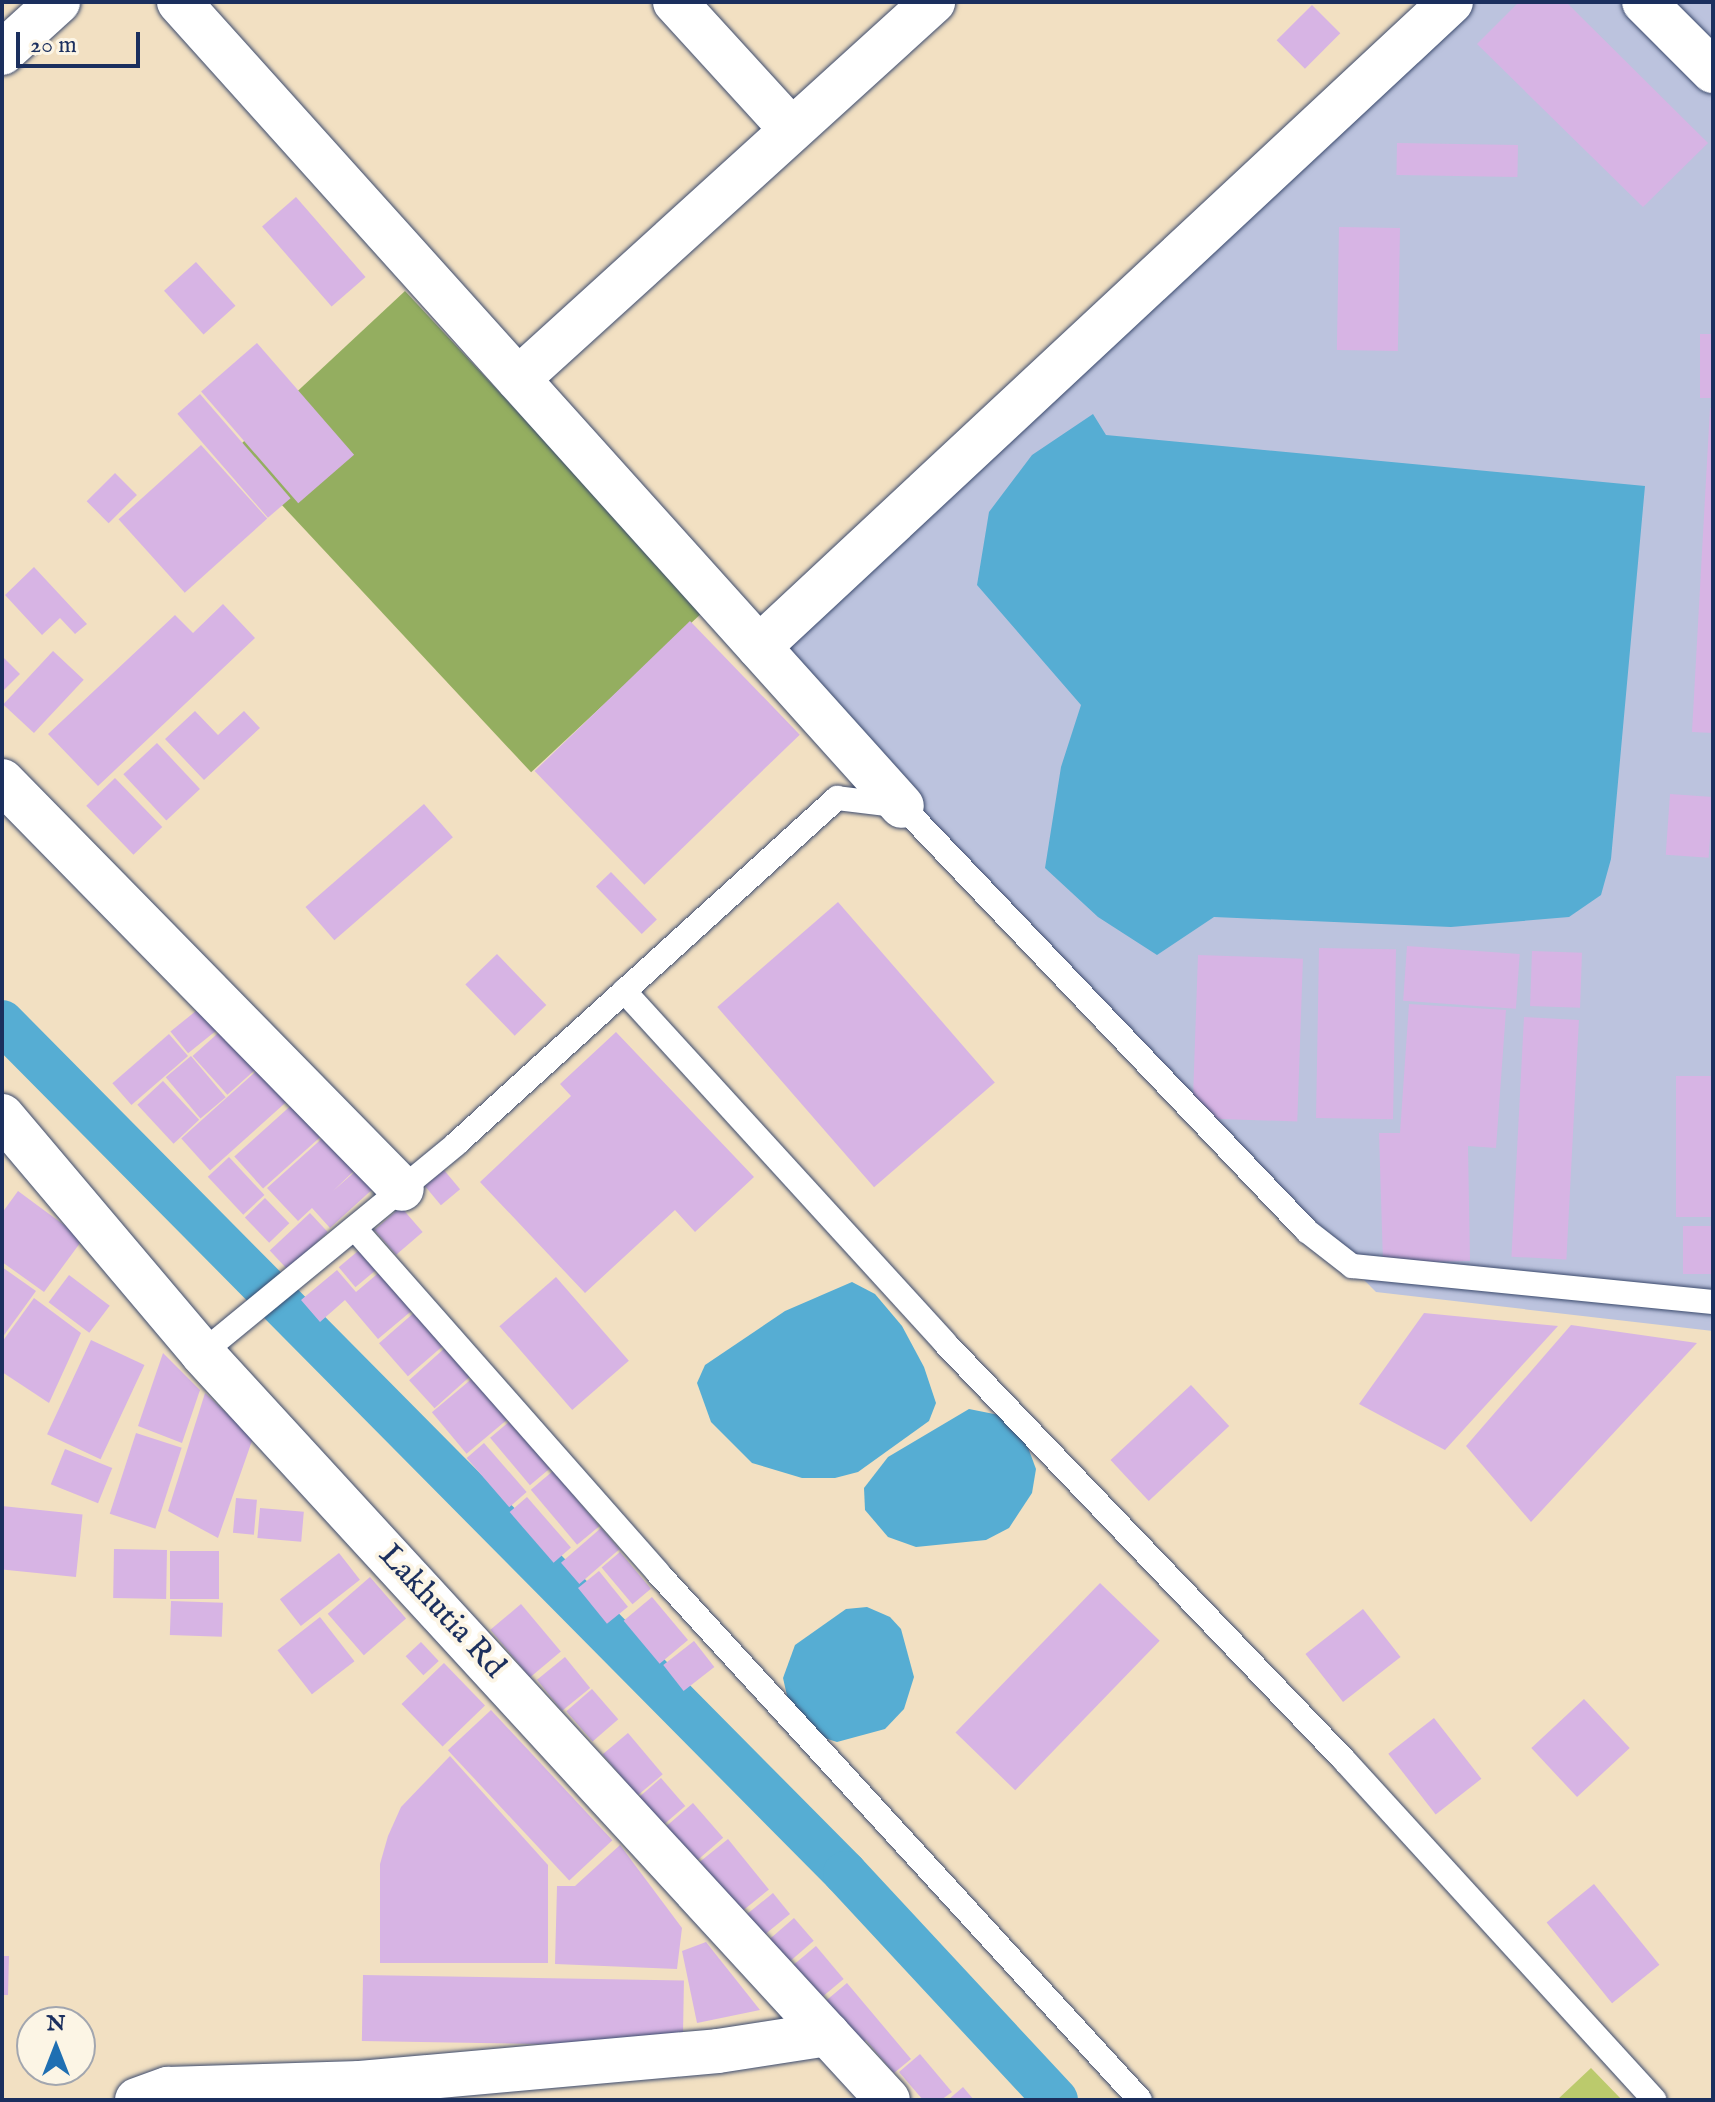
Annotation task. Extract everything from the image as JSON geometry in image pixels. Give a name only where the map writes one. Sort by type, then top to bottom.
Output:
[{"type":"street","points":[[2,53],[58,2]]},
{"type":"street","points":[[179,2],[902,806]]},
{"type":"street","points":[[675,2],[792,130]]},
{"type":"street","points":[[518,379],[933,2]]},
{"type":"street","points":[[759,647],[1451,2]]},
{"type":"street","points":[[1644,2],[1713,71]]},
{"type":"street","points":[[2,781],[402,1189]]},
{"type":"street","name":"Lakhutia Rd","points":[[2,1116],[202,1353],[888,2100]]},
{"type":"street","points":[[137,2100],[168,2089],[360,2083],[506,2085],[828,2034]]},
{"type":"lane","points":[[202,1353],[255,1314],[356,1230],[837,798],[902,806],[1307,1231],[1352,1266],[1713,1302]]},
{"type":"lane","points":[[624,991],[945,1343],[1345,1761],[1655,2100]]},
{"type":"lane","points":[[356,1230],[668,1584],[1140,2100]]},
{"type":"shaded area","points":[[1444,2],[1713,2],[1713,1331],[1376,1292],[737,649]]},
{"type":"green space","points":[[405,291],[704,611],[531,772],[232,452]]},
{"type":"green space","points":[[1591,2068],[1622,2100],[1557,2100]]},
{"type":"water","points":[[1093,414],[1106,435],[1645,486],[1611,859],[1601,895],[1569,917],[1451,927],[1214,917],[1157,955],[1098,917],[1045,868],[1061,767],[1081,705],[977,585],[989,512],[1032,455]]},
{"type":"water","points":[[852,1282],[875,1294],[902,1326],[924,1367],[936,1403],[929,1421],[858,1472],[835,1478],[802,1478],[752,1463],[711,1422],[697,1383],[705,1365],[785,1311]]},
{"type":"water","points":[[969,1409],[999,1415],[1026,1442],[1036,1469],[1032,1493],[1009,1528],[986,1540],[916,1547],[888,1537],[865,1510],[864,1488],[888,1457]]},
{"type":"water","points":[[867,1607],[890,1617],[901,1629],[914,1677],[904,1709],[885,1729],[837,1742],[818,1736],[788,1700],[783,1678],[795,1645],[846,1609]]},
{"type":"building","points":[[1519,2],[1566,2],[1708,143],[1643,207],[1477,44]]},
{"type":"building","points":[[1312,5],[1340,33],[1305,69],[1277,40]]},
{"type":"building","points":[[1397,143],[1518,145],[1517,177],[1396,175]]},
{"type":"building","points":[[296,197],[366,277],[332,307],[262,227]]},
{"type":"building","points":[[1339,227],[1400,228],[1398,351],[1337,350]]},
{"type":"building","points":[[196,262],[235,306],[204,335],[164,291]]},
{"type":"building","points":[[1700,334],[1713,334],[1713,398],[1700,398]]},
{"type":"building","points":[[257,343],[354,455],[298,503],[201,392]]},
{"type":"building","points":[[200,394],[291,498],[268,518],[177,414]]},
{"type":"building","points":[[1710,408],[1713,408],[1713,733],[1692,732]]},
{"type":"building","points":[[201,445],[267,519],[185,593],[119,519]]},
{"type":"building","points":[[115,473],[137,495],[109,523],[87,501]]},
{"type":"building","points":[[34,567],[87,624],[75,634],[60,618],[42,635],[5,595]]},
{"type":"building","points":[[223,604],[255,638],[98,786],[48,734],[175,615],[193,633]]},
{"type":"building","points":[[690,621],[800,735],[644,885],[535,771]]},
{"type":"building","points":[[53,651],[84,680],[34,733],[3,704]]},
{"type":"building","points":[[2,656],[20,674],[2,692]]},
{"type":"building","points":[[195,711],[218,735],[244,711],[260,728],[204,780],[165,739]]},
{"type":"building","points":[[157,743],[200,789],[166,820],[123,774]]},
{"type":"building","points":[[115,778],[162,827],[133,855],[86,806]]},
{"type":"building","points":[[1670,794],[1713,797],[1709,858],[1666,855]]},
{"type":"building","points":[[424,804],[453,837],[334,940],[306,907]]},
{"type":"building","points":[[611,872],[657,919],[642,934],[596,887]]},
{"type":"building","points":[[838,902],[995,1082],[874,1187],[717,1007]]},
{"type":"building","points":[[1407,946],[1520,954],[1516,1009],[1403,1001]]},
{"type":"building","points":[[1319,948],[1396,949],[1393,1119],[1316,1118]]},
{"type":"building","points":[[1532,951],[1582,953],[1580,1008],[1530,1006]]},
{"type":"building","points":[[497,954],[546,1005],[515,1036],[465,985]]},
{"type":"building","points":[[1198,955],[1303,959],[1297,1122],[1192,1118]]},
{"type":"building","points":[[207,1002],[225,1024],[188,1053],[170,1032]]},
{"type":"building","points":[[1409,1004],[1506,1010],[1496,1148],[1468,1146],[1470,1261],[1383,1263],[1379,1133],[1400,1133]]},
{"type":"building","points":[[1524,1017],[1579,1020],[1566,1260],[1511,1257]]},
{"type":"building","points":[[226,1026],[261,1065],[227,1095],[193,1056]]},
{"type":"building","points":[[616,1032],[754,1177],[695,1232],[675,1210],[585,1293],[480,1182],[571,1096],[560,1084]]},
{"type":"building","points":[[169,1034],[188,1056],[131,1105],[112,1083]]},
{"type":"building","points":[[191,1056],[226,1097],[200,1119],[166,1077]]},
{"type":"building","points":[[263,1065],[292,1097],[210,1171],[181,1139]]},
{"type":"building","points":[[1676,1076],[1713,1076],[1713,1217],[1676,1217]]},
{"type":"building","points":[[163,1081],[199,1120],[174,1144],[137,1105]]},
{"type":"building","points":[[296,1101],[325,1133],[263,1188],[234,1157]]},
{"type":"building","points":[[327,1134],[357,1168],[333,1191],[359,1168],[376,1186],[330,1228],[312,1208],[298,1221],[267,1188]]},
{"type":"building","points":[[229,1157],[264,1195],[243,1215],[208,1177]]},
{"type":"building","points":[[444,1170],[460,1189],[441,1205],[425,1186]]},
{"type":"building","points":[[18,1191],[83,1239],[44,1292],[2,1262],[2,1213]]},
{"type":"building","points":[[265,1198],[289,1223],[269,1243],[245,1217]]},
{"type":"building","points":[[401,1207],[423,1232],[396,1255],[375,1230]]},
{"type":"building","points":[[310,1213],[328,1232],[288,1270],[270,1251]]},
{"type":"building","points":[[1683,1226],[1713,1226],[1713,1274],[1683,1274]]},
{"type":"building","points":[[364,1246],[381,1266],[355,1287],[339,1267]]},
{"type":"building","points":[[2,1267],[36,1291],[2,1338]]},
{"type":"building","points":[[337,1270],[356,1292],[382,1270],[415,1308],[378,1339],[345,1300],[320,1322],[301,1300]]},
{"type":"building","points":[[69,1275],[110,1306],[89,1333],[49,1302]]},
{"type":"building","points":[[556,1277],[629,1361],[572,1410],[499,1326]]},
{"type":"building","points":[[34,1298],[81,1333],[49,1403],[2,1372],[2,1342]]},
{"type":"building","points":[[416,1311],[445,1344],[408,1376],[379,1343]]},
{"type":"building","points":[[1424,1313],[1558,1326],[1445,1450],[1359,1404]]},
{"type":"building","points":[[1571,1325],[1697,1343],[1531,1522],[1466,1446]]},
{"type":"building","points":[[91,1340],[144,1365],[101,1459],[47,1434]]},
{"type":"building","points":[[447,1346],[472,1374],[435,1408],[409,1380]]},
{"type":"building","points":[[163,1353],[200,1390],[182,1443],[138,1426]]},
{"type":"building","points":[[474,1377],[509,1418],[467,1454],[432,1412]]},
{"type":"building","points":[[1191,1385],[1229,1426],[1149,1501],[1111,1460]]},
{"type":"building","points":[[205,1393],[253,1438],[218,1538],[168,1511]]},
{"type":"building","points":[[510,1421],[550,1468],[530,1485],[490,1438]]},
{"type":"building","points":[[136,1433],[182,1448],[155,1529],[110,1514]]},
{"type":"building","points":[[484,1443],[527,1492],[509,1507],[467,1458]]},
{"type":"building","points":[[65,1449],[112,1468],[98,1503],[51,1484]]},
{"type":"building","points":[[553,1471],[599,1526],[577,1545],[531,1490]]},
{"type":"building","points":[[527,1497],[571,1548],[554,1563],[510,1512]]},
{"type":"building","points":[[236,1498],[257,1500],[254,1535],[233,1533]]},
{"type":"building","points":[[2,1506],[83,1514],[76,1577],[2,1569]]},
{"type":"building","points":[[260,1508],[304,1512],[301,1542],[257,1538]]},
{"type":"building","points":[[601,1528],[619,1549],[579,1584],[561,1563]]},
{"type":"building","points":[[114,1549],[167,1550],[166,1599],[113,1598]]},
{"type":"building","points":[[170,1551],[219,1551],[219,1599],[170,1599]]},
{"type":"building","points":[[620,1552],[651,1589],[632,1604],[602,1567]]},
{"type":"building","points":[[339,1553],[360,1580],[301,1626],[280,1599]]},
{"type":"building","points":[[599,1571],[628,1607],[607,1624],[578,1588]]},
{"type":"building","points":[[370,1577],[406,1619],[364,1655],[328,1614]]},
{"type":"building","points":[[1100,1583],[1160,1641],[1015,1790],[956,1733]]},
{"type":"building","points":[[652,1597],[688,1640],[660,1664],[624,1621]]},
{"type":"building","points":[[171,1601],[223,1603],[222,1637],[170,1635]]},
{"type":"building","points":[[521,1604],[561,1651],[530,1677],[490,1630]]},
{"type":"building","points":[[1363,1609],[1401,1657],[1343,1702],[1305,1654]]},
{"type":"building","points":[[320,1617],[354,1661],[312,1694],[277,1650]]},
{"type":"building","points":[[694,1641],[714,1667],[684,1691],[663,1665]]},
{"type":"building","points":[[421,1642],[439,1661],[423,1675],[406,1656]]},
{"type":"building","points":[[565,1657],[590,1688],[562,1711],[537,1680]]},
{"type":"building","points":[[444,1663],[485,1705],[443,1746],[402,1704]]},
{"type":"building","points":[[592,1689],[618,1719],[593,1741],[566,1711]]},
{"type":"building","points":[[1584,1699],[1630,1748],[1577,1797],[1531,1748]]},
{"type":"building","points":[[491,1710],[612,1840],[569,1880],[448,1750]]},
{"type":"building","points":[[1434,1718],[1481,1779],[1436,1814],[1388,1754]]},
{"type":"building","points":[[628,1733],[663,1774],[637,1796],[603,1754]]},
{"type":"building","points":[[450,1756],[548,1865],[548,1963],[380,1963],[380,1864],[388,1836],[401,1807]]},
{"type":"building","points":[[661,1778],[685,1806],[663,1826],[638,1798]]},
{"type":"building","points":[[693,1803],[723,1838],[694,1863],[664,1828]]},
{"type":"building","points":[[728,1839],[769,1890],[739,1914],[698,1864]]},
{"type":"building","points":[[620,1845],[682,1928],[677,1969],[555,1964],[557,1886],[575,1886]]},
{"type":"building","points":[[1594,1884],[1659,1965],[1612,2003],[1547,1922]]},
{"type":"building","points":[[773,1893],[790,1914],[761,1937],[744,1916]]},
{"type":"building","points":[[794,1918],[814,1941],[788,1963],[768,1940]]},
{"type":"building","points":[[706,1942],[760,2010],[697,2023],[682,1951]]},
{"type":"building","points":[[816,1946],[844,1979],[819,2000],[791,1967]]},
{"type":"building","points":[[2,1956],[9,1956],[8,1995],[2,1995]]},
{"type":"building","points":[[363,1975],[684,1981],[683,2047],[362,2041]]},
{"type":"building","points":[[847,1983],[911,2059],[894,2073],[866,2040],[859,2047],[822,2004]]},
{"type":"building","points":[[920,2054],[952,2092],[941,2100],[923,2100],[899,2072]]},
{"type":"building","points":[[963,2087],[974,2100],[948,2100]]},
{"type":"waterway","points":[[2,1022],[845,1873],[1056,2100]]}]
